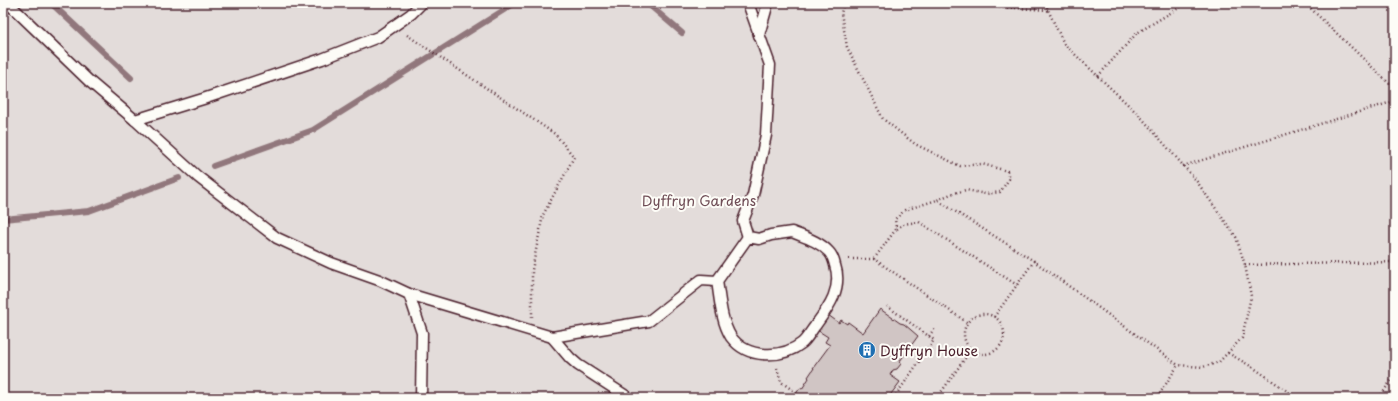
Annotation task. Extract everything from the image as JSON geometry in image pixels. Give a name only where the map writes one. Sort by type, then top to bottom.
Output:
[{"type":"lane","points":[[8,3],[89,81],[198,177],[276,238],[331,263],[378,280],[409,294],[552,337],[649,321],[701,280],[717,281]]},
{"type":"lane","points":[[135,120],[322,59],[378,37],[411,14],[422,3]]},
{"type":"lane","points":[[748,3],[770,66],[766,135],[753,195],[743,221],[748,237]]},
{"type":"lane","points":[[759,35],[768,3]]},
{"type":"lane","points":[[792,232],[811,239],[829,252],[834,260],[837,270],[837,291],[828,307],[802,343],[780,354],[759,354],[744,349],[732,337],[724,323],[717,281],[748,237],[759,239],[771,235],[792,232]]},
{"type":"lane","points":[[409,294],[422,333],[421,398]]},
{"type":"lane","points":[[552,337],[578,365],[629,398]]},
{"type":"path","points":[[844,3],[842,13],[847,47],[883,118],[915,144],[960,166],[982,164],[1007,171],[1009,179],[1000,192],[986,194],[966,190],[905,210],[895,219],[896,229]]},
{"type":"path","points":[[997,3],[1000,6],[1048,10]]},
{"type":"path","points":[[937,200],[1034,262],[1178,365],[1203,367],[1219,362],[1242,338],[1251,296],[1246,265],[1236,237],[1195,180],[1139,115],[1064,44],[1046,3]]},
{"type":"path","points":[[1098,76],[1137,33],[1187,3]]},
{"type":"path","points":[[1305,3],[1395,89]]},
{"type":"path","points":[[394,26],[555,134],[574,158],[543,214],[532,270],[532,331]]},
{"type":"path","points":[[1183,166],[1395,100]]},
{"type":"path","points":[[874,259],[896,229],[903,224],[919,222],[1017,285]]},
{"type":"path","points":[[834,260],[874,259],[968,323]]},
{"type":"path","points":[[994,317],[1034,262]]},
{"type":"path","points":[[1246,265],[1395,262]]},
{"type":"path","points":[[887,306],[934,340],[894,398]]},
{"type":"path","points":[[982,314],[994,317],[1003,327],[1004,340],[1001,346],[996,351],[983,355],[971,350],[964,338],[964,332],[968,323],[976,316],[982,314]]},
{"type":"path","points":[[929,336],[934,328]]},
{"type":"path","points":[[937,398],[971,350]]},
{"type":"path","points":[[1228,353],[1260,372],[1297,398]]},
{"type":"path","points":[[780,354],[776,366],[782,382],[796,393]]},
{"type":"path","points":[[1157,398],[1178,365]]},
{"type":"path","points":[[1379,398],[1395,375]]},
{"type":"green space","name":"Dyffryn Gardens","points":[[3,3],[1395,3],[1395,398],[3,398]]},
{"type":"building","name":"Dyffryn House","points":[[880,309],[900,323],[904,324],[918,336],[900,361],[901,364],[897,369],[893,370],[890,375],[900,382],[888,398],[793,398],[800,388],[802,389],[813,368],[830,345],[825,342],[828,337],[817,330],[828,315],[839,323],[841,320],[847,324],[848,322],[863,333]]},
{"type":"waterway","points":[[51,3],[131,78]]},
{"type":"waterway","points":[[213,166],[313,130],[515,3]]},
{"type":"waterway","points":[[647,3],[682,33]]},
{"type":"waterway","points":[[3,219],[89,211],[179,178]]},
{"type":"place","name":"Dyffryn House","points":[[867,350]]}]
